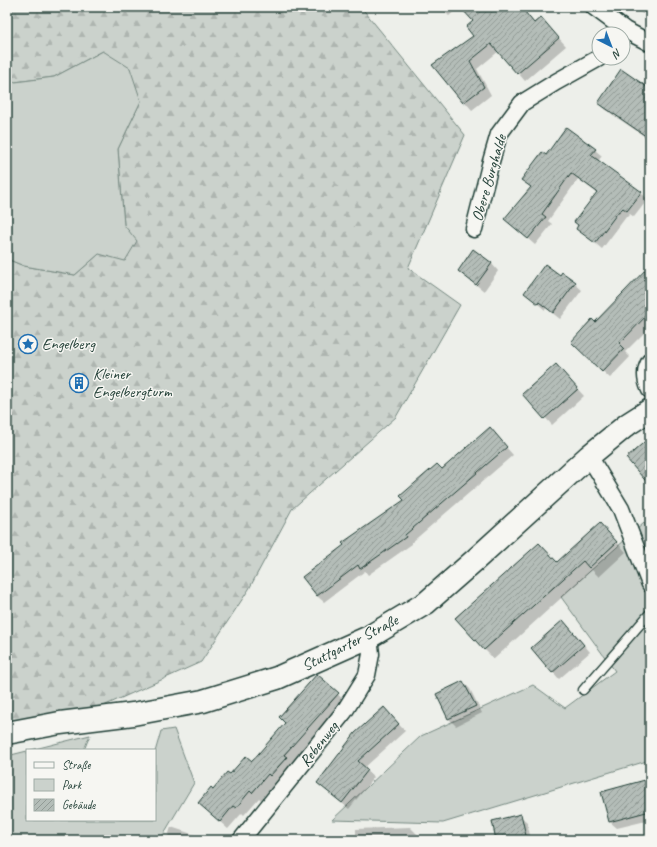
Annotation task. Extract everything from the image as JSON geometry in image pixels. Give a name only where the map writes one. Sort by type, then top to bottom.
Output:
[{"type":"main road","name":"Stuttgarter Straße","points":[[7,734],[60,723],[133,714],[203,701],[278,678],[369,637],[426,602],[475,560],[589,456],[628,424],[650,410]]},
{"type":"street","points":[[594,7],[617,26]]},
{"type":"street","points":[[631,35],[650,43]]},
{"type":"street","name":"Obere Burghalde","points":[[474,229],[479,205],[499,134],[522,103],[591,62]]},
{"type":"street","points":[[650,361],[645,368],[646,383],[650,390]]},
{"type":"street","points":[[589,456],[621,509],[650,584]]},
{"type":"street","name":"Rebenweg","points":[[241,840],[344,712],[367,675],[371,654],[369,637]]},
{"type":"lane","points":[[582,690],[650,614]]},
{"type":"green space","points":[[7,7],[361,7],[465,135],[408,268],[460,305],[396,417],[292,509],[249,589],[201,662],[88,713],[7,726],[7,259],[24,266],[75,275],[99,254],[124,225],[118,149],[141,101],[103,51],[54,77],[7,83]]},
{"type":"green space","points":[[103,51],[130,68],[141,101],[118,149],[124,225],[137,241],[125,261],[99,254],[75,275],[24,266],[7,259],[7,83],[54,77]]},
{"type":"green space","points":[[644,523],[650,532],[650,760],[443,823],[332,820],[421,736],[533,685],[565,708],[615,671],[561,597]]},
{"type":"green space","points":[[174,729],[194,783],[160,840],[10,840],[7,834],[7,756],[26,751],[26,821],[156,821],[156,749],[161,731]]},
{"type":"green space","points":[[90,735],[84,749],[35,749]]},
{"type":"building","points":[[460,7],[521,7],[534,23],[541,17],[559,38],[517,74],[491,44],[470,61],[484,87],[463,103],[432,65],[473,36],[466,27],[473,21]]},
{"type":"building","points":[[621,69],[650,89],[650,139],[598,103]]},
{"type":"building","points":[[566,127],[596,149],[591,155],[642,192],[627,211],[623,208],[619,211],[595,243],[576,229],[578,225],[574,222],[597,192],[571,173],[542,214],[546,217],[528,239],[504,219],[531,187],[521,180],[542,152],[546,155]]},
{"type":"building","points":[[473,249],[492,263],[476,285],[458,271]]},
{"type":"building","points":[[545,264],[560,275],[562,272],[576,282],[553,313],[524,293]]},
{"type":"building","points":[[650,265],[650,312],[619,344],[624,349],[602,372],[571,342],[592,319],[595,322]]},
{"type":"building","points":[[556,364],[578,389],[544,419],[522,394]]},
{"type":"building","points":[[490,427],[507,447],[405,535],[406,537],[360,569],[358,565],[317,596],[302,577],[344,545],[342,543],[404,500],[400,496],[437,464],[442,469]]},
{"type":"building","points":[[650,437],[650,486],[626,458]]},
{"type":"building","points":[[600,523],[617,542],[589,568],[583,561],[484,650],[455,618],[539,543],[557,562]]},
{"type":"building","points":[[563,620],[584,645],[552,673],[531,648]]},
{"type":"building","points":[[317,674],[339,693],[284,755],[287,757],[270,776],[268,774],[252,793],[250,791],[236,808],[233,806],[220,822],[198,803],[211,787],[213,789],[227,772],[230,774],[246,756],[252,761],[285,723],[279,717]]},
{"type":"building","points":[[463,681],[476,706],[448,719],[436,694]]},
{"type":"building","points":[[384,707],[399,724],[358,761],[368,770],[342,803],[317,783],[355,733]]},
{"type":"building","points":[[645,780],[650,799],[650,811],[609,822],[601,792]]},
{"type":"building","points":[[521,814],[527,840],[496,840],[492,821]]},
{"type":"place","name":"Engelberg","points":[[28,344]]},
{"type":"place","name":"Kleiner Engelbergturm","points":[[79,383]]}]
